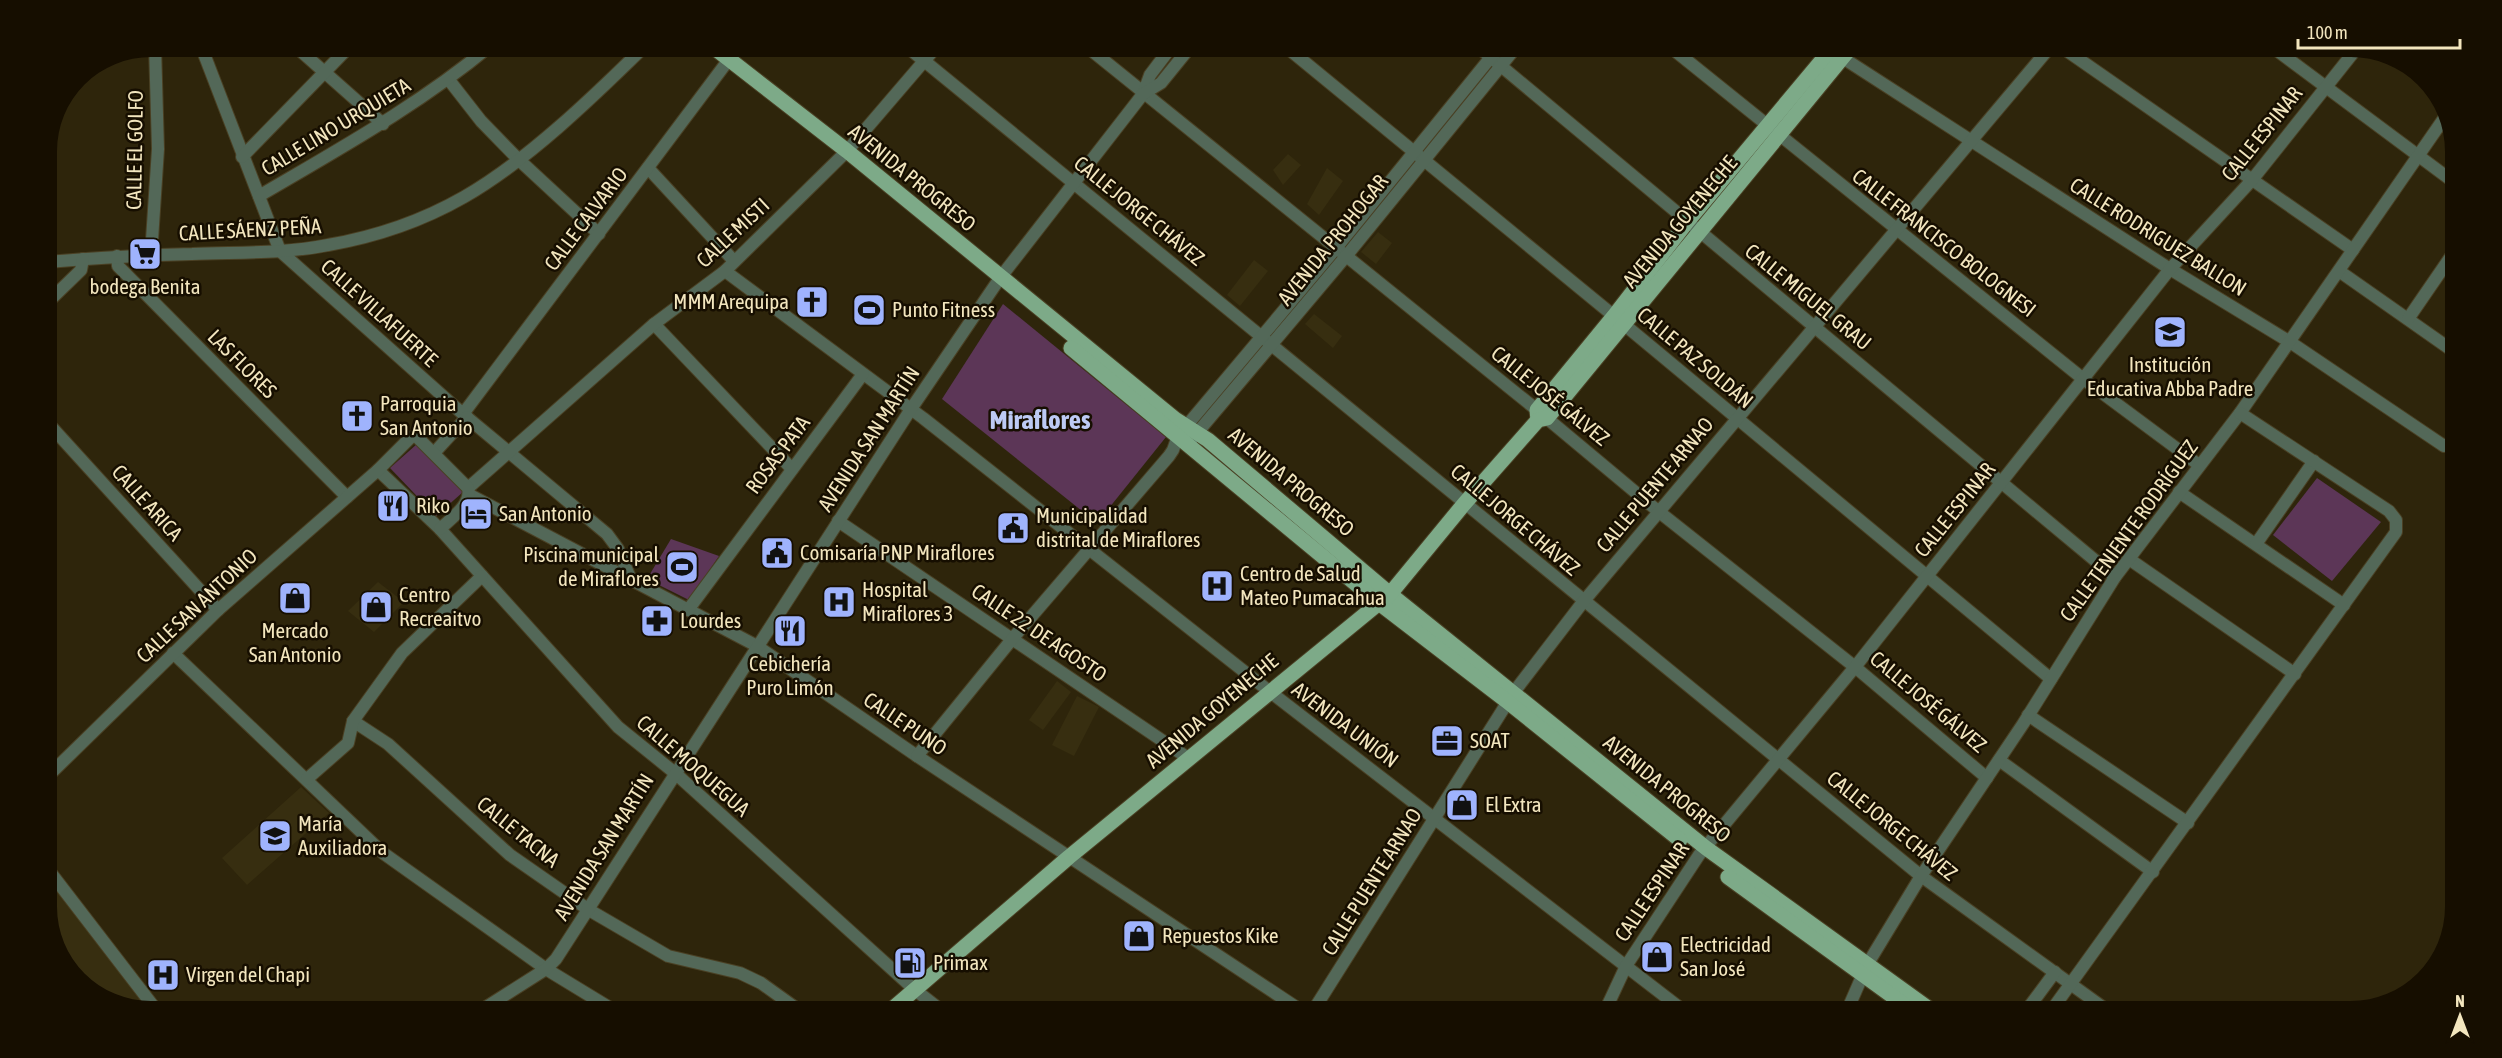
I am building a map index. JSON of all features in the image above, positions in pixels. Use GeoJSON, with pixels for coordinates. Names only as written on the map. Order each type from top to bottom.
{"type":"FeatureCollection","features":[{"type":"Feature","properties":{"kind":"main road","name":"AVENIDA PROGRESO"},"geometry":{"type":"LineString","coordinates":[[718,57],[843,155],[997,282],[1175,419],[1185,438],[1702,851],[1865,970],[1901,1001]]}},
{"type":"Feature","properties":{"kind":"main road","name":"AVENIDA PROGRESO"},"geometry":{"type":"LineString","coordinates":[[721,57],[726,63]]}},
{"type":"Feature","properties":{"kind":"main road","name":"AVENIDA GOYENECHE"},"geometry":{"type":"LineString","coordinates":[[1619,320],[1687,222],[1773,132],[1837,57]]}},
{"type":"Feature","properties":{"kind":"main road","name":"AVENIDA GOYENECHE"},"geometry":{"type":"LineString","coordinates":[[901,1001],[1069,857],[1385,598],[1541,416],[1619,320],[1700,232],[1773,132]]}},
{"type":"Feature","properties":{"kind":"main road","name":"AVENIDA PROGRESO"},"geometry":{"type":"LineString","coordinates":[[1865,970],[1916,1001]]}},
{"type":"Feature","properties":{"kind":"street","name":"CALLE EL GOLFO"},"geometry":{"type":"LineString","coordinates":[[151,255],[158,148],[155,57]]}},
{"type":"Feature","properties":{"kind":"street","name":"CALLE VILLAFUERTE"},"geometry":{"type":"LineString","coordinates":[[205,57],[280,251],[465,416],[607,534],[618,549],[631,580]]}},
{"type":"Feature","properties":{"kind":"street"},"geometry":{"type":"LineString","coordinates":[[308,57],[382,124]]}},
{"type":"Feature","properties":{"kind":"street"},"geometry":{"type":"LineString","coordinates":[[242,157],[340,57]]}},
{"type":"Feature","properties":{"kind":"street","name":"CALLE LINO URQUIETA"},"geometry":{"type":"LineString","coordinates":[[259,196],[382,124],[449,80],[477,57]]}},
{"type":"Feature","properties":{"kind":"street","name":"CALLE SÁENZ PEÑA"},"geometry":{"type":"LineString","coordinates":[[57,261],[117,256],[280,251],[327,246],[377,234],[422,218],[465,197],[518,159],[598,92],[634,57]]}},
{"type":"Feature","properties":{"kind":"street","name":"CALLE CALVARIO"},"geometry":{"type":"LineString","coordinates":[[434,453],[465,416],[731,57]]}},
{"type":"Feature","properties":{"kind":"street","name":"CALLE JORGE CHÁVEZ"},"geometry":{"type":"LineString","coordinates":[[919,57],[1273,345],[1583,602],[1922,876],[2094,1001]]}},
{"type":"Feature","properties":{"kind":"street","name":"CALLE MISTI"},"geometry":{"type":"LineString","coordinates":[[440,529],[466,504],[469,492],[507,452],[654,324],[725,271],[843,155],[929,57]]}},
{"type":"Feature","properties":{"kind":"street","name":"CALLE JOSÉ GÁLVEZ"},"geometry":{"type":"LineString","coordinates":[[1099,57],[1342,251],[1658,511],[1855,667],[1987,778]]}},
{"type":"Feature","properties":{"kind":"street","name":"AVENIDA SAN MARTÍN"},"geometry":{"type":"LineString","coordinates":[[496,1001],[546,969],[556,959],[911,409],[997,282],[1143,94],[1150,75],[1164,57]]}},
{"type":"Feature","properties":{"kind":"street","name":"AVENIDA SAN MARTÍN"},"geometry":{"type":"LineString","coordinates":[[1143,94],[1161,83],[1182,57]]}},
{"type":"Feature","properties":{"kind":"street","name":"CALLE PAZ SOLDÁN"},"geometry":{"type":"LineString","coordinates":[[1298,57],[2051,679]]}},
{"type":"Feature","properties":{"kind":"street","name":"CALLE MIGUEL GRAU"},"geometry":{"type":"LineString","coordinates":[[1490,57],[2115,577]]}},
{"type":"Feature","properties":{"kind":"street","name":"AVENIDA PROHOGAR"},"geometry":{"type":"LineString","coordinates":[[1185,438],[1262,336],[1424,159],[1496,62],[1497,57]]}},
{"type":"Feature","properties":{"kind":"street","name":"AVENIDA PROHOGAR"},"geometry":{"type":"LineString","coordinates":[[917,756],[1013,639],[1185,438],[1273,345],[1413,151],[1503,57]]}},
{"type":"Feature","properties":{"kind":"street","name":"CALLE FRANCISCO BOLOGNESI"},"geometry":{"type":"LineString","coordinates":[[1682,57],[2082,378],[2199,465]]}},
{"type":"Feature","properties":{"kind":"street","name":"CALLE RODRIGUEZ BALLON"},"geometry":{"type":"LineString","coordinates":[[1853,57],[1972,142],[2170,269],[2290,342],[2445,446]]}},
{"type":"Feature","properties":{"kind":"street","name":"CALLE PUENTE ARNAO"},"geometry":{"type":"LineString","coordinates":[[1319,1001],[1511,697],[1583,602],[2042,57]]}},
{"type":"Feature","properties":{"kind":"street"},"geometry":{"type":"LineString","coordinates":[[2076,57],[2353,250]]}},
{"type":"Feature","properties":{"kind":"street"},"geometry":{"type":"LineString","coordinates":[[2286,57],[2445,176]]}},
{"type":"Feature","properties":{"kind":"street","name":"CALLE ESPINAR"},"geometry":{"type":"LineString","coordinates":[[1610,1001],[1626,966],[1702,851],[1855,667],[2170,269],[2252,180],[2350,57]]}},
{"type":"Feature","properties":{"kind":"street"},"geometry":{"type":"LineString","coordinates":[[449,80],[481,121],[518,159],[599,234]]}},
{"type":"Feature","properties":{"kind":"street","name":"CALLE TENIENTE RODRÍGUEZ"},"geometry":{"type":"LineString","coordinates":[[1851,1001],[1865,970],[1922,876],[2115,577],[2240,413],[2441,123]]}},
{"type":"Feature","properties":{"kind":"street"},"geometry":{"type":"LineString","coordinates":[[648,168],[734,261]]}},
{"type":"Feature","properties":{"kind":"street","name":"LAS FLORES"},"geometry":{"type":"LineString","coordinates":[[117,256],[118,266],[347,497]]}},
{"type":"Feature","properties":{"kind":"street"},"geometry":{"type":"LineString","coordinates":[[57,293],[81,270],[83,259]]}},
{"type":"Feature","properties":{"kind":"street","name":"AVENIDA UNIÓN"},"geometry":{"type":"LineString","coordinates":[[725,271],[911,409],[1269,691],[1671,1001]]}},
{"type":"Feature","properties":{"kind":"street"},"geometry":{"type":"LineString","coordinates":[[2339,271],[2445,345]]}},
{"type":"Feature","properties":{"kind":"street"},"geometry":{"type":"LineString","coordinates":[[2408,320],[2445,273]]}},
{"type":"Feature","properties":{"kind":"street"},"geometry":{"type":"LineString","coordinates":[[654,324],[792,469]]}},
{"type":"Feature","properties":{"kind":"street","name":"ROSAS PATA"},"geometry":{"type":"LineString","coordinates":[[688,610],[862,374]]}},
{"type":"Feature","properties":{"kind":"street"},"geometry":{"type":"LineString","coordinates":[[2059,1001],[2396,532],[2396,520],[2389,511],[2240,413]]}},
{"type":"Feature","properties":{"kind":"street","name":"CALLE ARICA"},"geometry":{"type":"LineString","coordinates":[[57,433],[218,610]]}},
{"type":"Feature","properties":{"kind":"street","name":"CALLE SAN ANTONIO"},"geometry":{"type":"LineString","coordinates":[[57,767],[218,610],[378,470],[411,437],[416,436],[434,453]]}},
{"type":"Feature","properties":{"kind":"street","name":"CALLE PUNO"},"geometry":{"type":"LineString","coordinates":[[434,453],[469,492],[757,646],[917,756],[1287,1001]]}},
{"type":"Feature","properties":{"kind":"street"},"geometry":{"type":"LineString","coordinates":[[2256,544],[2314,461]]}},
{"type":"Feature","properties":{"kind":"street","name":"CALLE MOQUEGUA"},"geometry":{"type":"LineString","coordinates":[[378,470],[440,529],[618,727],[675,773],[929,1001]]}},
{"type":"Feature","properties":{"kind":"street"},"geometry":{"type":"LineString","coordinates":[[2179,492],[2344,605]]}},
{"type":"Feature","properties":{"kind":"street","name":"CALLE 22 DE AGOSTO"},"geometry":{"type":"LineString","coordinates":[[838,521],[1188,758]]}},
{"type":"Feature","properties":{"kind":"street"},"geometry":{"type":"LineString","coordinates":[[2129,559],[2295,674]]}},
{"type":"Feature","properties":{"kind":"street"},"geometry":{"type":"LineString","coordinates":[[307,779],[348,743],[353,721],[402,653],[482,576]]}},
{"type":"Feature","properties":{"kind":"street"},"geometry":{"type":"LineString","coordinates":[[173,653],[383,854],[546,969],[599,1001]]}},
{"type":"Feature","properties":{"kind":"street"},"geometry":{"type":"LineString","coordinates":[[2028,715],[2188,823]]}},
{"type":"Feature","properties":{"kind":"street","name":"CALLE TACNA"},"geometry":{"type":"LineString","coordinates":[[353,721],[388,744],[510,855],[589,909],[668,956],[740,973],[761,983],[786,1001]]}},
{"type":"Feature","properties":{"kind":"street"},"geometry":{"type":"LineString","coordinates":[[1999,760],[2153,872]]}},
{"type":"Feature","properties":{"kind":"street"},"geometry":{"type":"LineString","coordinates":[[57,881],[149,1001]]}},
{"type":"Feature","properties":{"kind":"street"},"geometry":{"type":"LineString","coordinates":[[2033,1001],[2055,972]]}},
{"type":"Feature","properties":{"kind":"shaded area"},"geometry":{"type":"Polygon","coordinates":[[[1288,154],[1301,165],[1283,185],[1273,170],[1288,154]]]}},
{"type":"Feature","properties":{"kind":"shaded area"},"geometry":{"type":"Polygon","coordinates":[[[1327,168],[1343,181],[1319,215],[1307,204],[1327,168]]]}},
{"type":"Feature","properties":{"kind":"shaded area"},"geometry":{"type":"Polygon","coordinates":[[[1378,232],[1392,243],[1376,264],[1361,252],[1378,232]]]}},
{"type":"Feature","properties":{"kind":"shaded area"},"geometry":{"type":"Polygon","coordinates":[[[1254,260],[1268,271],[1240,306],[1227,295],[1254,260]]]}},
{"type":"Feature","properties":{"kind":"shaded area"},"geometry":{"type":"Polygon","coordinates":[[[1003,304],[1166,437],[1097,523],[942,399],[1003,304]]]}},
{"type":"Feature","properties":{"kind":"shaded area"},"geometry":{"type":"Polygon","coordinates":[[[1314,314],[1342,336],[1333,348],[1305,324],[1314,314]]]}},
{"type":"Feature","properties":{"kind":"shaded area"},"geometry":{"type":"Polygon","coordinates":[[[417,444],[463,492],[436,516],[390,468],[417,444]]]}},
{"type":"Feature","properties":{"kind":"shaded area"},"geometry":{"type":"Polygon","coordinates":[[[2317,478],[2381,522],[2332,581],[2273,535],[2317,478]]]}},
{"type":"Feature","properties":{"kind":"shaded area","name":"Piscina municipal de Miraflores"},"geometry":{"type":"Polygon","coordinates":[[[671,539],[719,556],[689,600],[647,579],[671,539]]]}},
{"type":"Feature","properties":{"kind":"shaded area","name":"Centro Recreaitvo"},"geometry":{"type":"Polygon","coordinates":[[[378,582],[404,602],[374,632],[348,611],[378,582]]]}},
{"type":"Feature","properties":{"kind":"shaded area"},"geometry":{"type":"Polygon","coordinates":[[[1057,681],[1071,692],[1043,730],[1029,720],[1057,681]]]}},
{"type":"Feature","properties":{"kind":"shaded area"},"geometry":{"type":"Polygon","coordinates":[[[1077,696],[1099,707],[1074,756],[1052,745],[1077,696]]]}},
{"type":"Feature","properties":{"kind":"shaded area","name":"María Auxiliadora"},"geometry":{"type":"Polygon","coordinates":[[[301,787],[329,813],[247,885],[222,858],[301,787]]]}},
{"type":"Feature","properties":{"kind":"shaded area"},"geometry":{"type":"Polygon","coordinates":[[[57,888],[142,1000],[115,994],[104,988],[85,973],[73,959],[59,925],[57,888]]]}},
{"type":"Feature","properties":{"kind":"place","name":"bodega Benita"},"geometry":{"type":"Point","coordinates":[145,254]}},
{"type":"Feature","properties":{"kind":"place","name":"MMM Arequipa"},"geometry":{"type":"Point","coordinates":[812,302]}},
{"type":"Feature","properties":{"kind":"place","name":"Punto Fitness"},"geometry":{"type":"Point","coordinates":[869,310]}},
{"type":"Feature","properties":{"kind":"place","name":"Institución Educativa Abba Padre"},"geometry":{"type":"Point","coordinates":[2170,332]}},
{"type":"Feature","properties":{"kind":"place","name":"Parroquia San Antonio"},"geometry":{"type":"Point","coordinates":[357,416]}},
{"type":"Feature","properties":{"kind":"place","name":"Riko"},"geometry":{"type":"Point","coordinates":[393,506]}},
{"type":"Feature","properties":{"kind":"place","name":"San Antonio"},"geometry":{"type":"Point","coordinates":[476,514]}},
{"type":"Feature","properties":{"kind":"place","name":"Municipalidad distrital de Miraflores"},"geometry":{"type":"Point","coordinates":[1013,528]}},
{"type":"Feature","properties":{"kind":"place","name":"Comisaría PNP Miraflores"},"geometry":{"type":"Point","coordinates":[777,553]}},
{"type":"Feature","properties":{"kind":"place","name":"Piscina municipal de Miraflores"},"geometry":{"type":"Point","coordinates":[682,567]}},
{"type":"Feature","properties":{"kind":"place","name":"Centro de Salud Mateo Pumacahua"},"geometry":{"type":"Point","coordinates":[1217,586]}},
{"type":"Feature","properties":{"kind":"place","name":"Mercado San Antonio"},"geometry":{"type":"Point","coordinates":[295,598]}},
{"type":"Feature","properties":{"kind":"place","name":"Hospital Miraflores 3"},"geometry":{"type":"Point","coordinates":[839,602]}},
{"type":"Feature","properties":{"kind":"place","name":"Centro Recreaitvo"},"geometry":{"type":"Point","coordinates":[376,607]}},
{"type":"Feature","properties":{"kind":"place","name":"Lourdes"},"geometry":{"type":"Point","coordinates":[657,621]}},
{"type":"Feature","properties":{"kind":"place","name":"Cebichería Puro Limón"},"geometry":{"type":"Point","coordinates":[790,631]}},
{"type":"Feature","properties":{"kind":"place","name":"SOAT"},"geometry":{"type":"Point","coordinates":[1447,741]}},
{"type":"Feature","properties":{"kind":"place","name":"El Extra"},"geometry":{"type":"Point","coordinates":[1462,805]}},
{"type":"Feature","properties":{"kind":"place","name":"María Auxiliadora"},"geometry":{"type":"Point","coordinates":[275,836]}},
{"type":"Feature","properties":{"kind":"place","name":"Repuestos Kike"},"geometry":{"type":"Point","coordinates":[1139,936]}},
{"type":"Feature","properties":{"kind":"place","name":"Electricidad San José"},"geometry":{"type":"Point","coordinates":[1657,957]}},
{"type":"Feature","properties":{"kind":"place","name":"Primax"},"geometry":{"type":"Point","coordinates":[910,963]}},
{"type":"Feature","properties":{"kind":"place","name":"Virgen del Chapi"},"geometry":{"type":"Point","coordinates":[163,975]}},
{"type":"Feature","properties":{"kind":"district","name":"Miraflores"},"geometry":{"type":"Point","coordinates":[1040,420]}}]}
